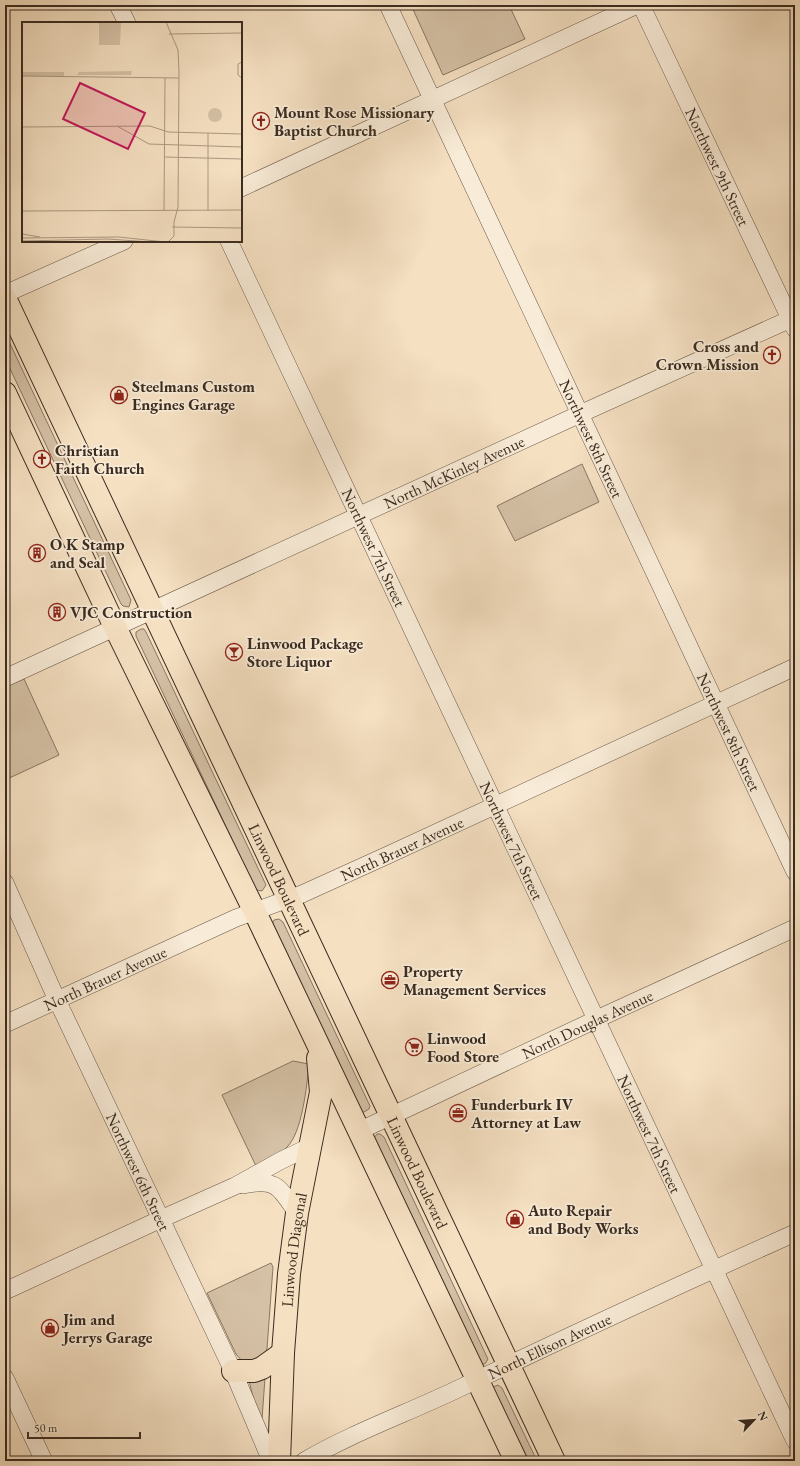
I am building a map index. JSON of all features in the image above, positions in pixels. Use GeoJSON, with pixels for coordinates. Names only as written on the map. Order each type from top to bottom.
{"type":"FeatureCollection","features":[{"type":"Feature","properties":{"kind":"main road","name":"Linwood Boulevard"},"geometry":{"type":"LineString","coordinates":[[5,298],[554,1461]]}},
{"type":"Feature","properties":{"kind":"main road"},"geometry":{"type":"LineString","coordinates":[[5,393],[115,626],[254,910],[516,1461]]}},
{"type":"Feature","properties":{"kind":"main road","name":"Linwood Diagonal"},"geometry":{"type":"LineString","coordinates":[[279,1461],[283,1353],[289,1274],[297,1213],[321,1092],[316,1041]]}},
{"type":"Feature","properties":{"kind":"main road"},"geometry":{"type":"LineString","coordinates":[[233,1371],[254,1371],[262,1368],[283,1353]]}},
{"type":"Feature","properties":{"kind":"street"},"geometry":{"type":"LineString","coordinates":[[118,5],[126,22]]}},
{"type":"Feature","properties":{"kind":"street","name":"Northwest 8th Street"},"geometry":{"type":"LineString","coordinates":[[388,5],[795,872]]}},
{"type":"Feature","properties":{"kind":"street"},"geometry":{"type":"LineString","coordinates":[[242,188],[638,5]]}},
{"type":"Feature","properties":{"kind":"street","name":"Northwest 9th Street"},"geometry":{"type":"LineString","coordinates":[[641,5],[793,321]]}},
{"type":"Feature","properties":{"kind":"street"},"geometry":{"type":"LineString","coordinates":[[5,294],[122,242]]}},
{"type":"Feature","properties":{"kind":"street","name":"Northwest 7th Street"},"geometry":{"type":"LineString","coordinates":[[229,242],[497,806],[595,1020],[795,1441]]}},
{"type":"Feature","properties":{"kind":"street","name":"North McKinley Avenue"},"geometry":{"type":"LineString","coordinates":[[5,678],[115,626],[580,414],[793,321]]}},
{"type":"Feature","properties":{"kind":"street","name":"North Brauer Avenue"},"geometry":{"type":"LineString","coordinates":[[5,1024],[254,910],[289,899],[497,806],[795,667]]}},
{"type":"Feature","properties":{"kind":"street","name":"Northwest 6th Street"},"geometry":{"type":"LineString","coordinates":[[5,883],[57,1000],[233,1371],[271,1461]]}},
{"type":"Feature","properties":{"kind":"street","name":"North Douglas Avenue"},"geometry":{"type":"LineString","coordinates":[[359,1131],[390,1115],[795,928]]}},
{"type":"Feature","properties":{"kind":"street"},"geometry":{"type":"LineString","coordinates":[[5,1292],[160,1218],[235,1186],[311,1146]]}},
{"type":"Feature","properties":{"kind":"street"},"geometry":{"type":"LineString","coordinates":[[235,1186],[252,1183],[271,1183],[278,1187],[297,1213]]}},
{"type":"Feature","properties":{"kind":"street","name":"North Ellison Avenue"},"geometry":{"type":"LineString","coordinates":[[304,1461],[329,1447],[478,1380],[713,1269],[795,1233]]}},
{"type":"Feature","properties":{"kind":"street"},"geometry":{"type":"LineString","coordinates":[[5,1378],[44,1461]]}},
{"type":"Feature","properties":{"kind":"shaded area"},"geometry":{"type":"Polygon","coordinates":[[[411,5],[509,5],[525,39],[443,75],[411,5]]]}},
{"type":"Feature","properties":{"kind":"shaded area"},"geometry":{"type":"Polygon","coordinates":[[[5,333],[131,600],[129,607],[121,604],[5,358],[5,333]]]}},
{"type":"Feature","properties":{"kind":"shaded area"},"geometry":{"type":"Polygon","coordinates":[[[582,464],[599,502],[515,541],[497,506],[582,464]]]}},
{"type":"Feature","properties":{"kind":"shaded area"},"geometry":{"type":"Polygon","coordinates":[[[144,629],[146,632],[266,885],[262,891],[255,888],[136,636],[136,632],[144,629]]]}},
{"type":"Feature","properties":{"kind":"shaded area"},"geometry":{"type":"Polygon","coordinates":[[[24,679],[59,755],[5,780],[5,687],[24,679]]]}},
{"type":"Feature","properties":{"kind":"shaded area"},"geometry":{"type":"Polygon","coordinates":[[[279,919],[283,922],[370,1106],[369,1109],[364,1112],[362,1112],[272,924],[274,920],[279,919]]]}},
{"type":"Feature","properties":{"kind":"shaded area"},"geometry":{"type":"Polygon","coordinates":[[[293,1061],[309,1064],[300,1120],[292,1140],[287,1147],[272,1158],[256,1166],[222,1095],[293,1061]]]}},
{"type":"Feature","properties":{"kind":"shaded area"},"geometry":{"type":"Polygon","coordinates":[[[377,1134],[384,1137],[488,1359],[485,1364],[480,1364],[374,1138],[377,1134]]]}},
{"type":"Feature","properties":{"kind":"shaded area"},"geometry":{"type":"Polygon","coordinates":[[[271,1263],[273,1267],[267,1349],[262,1359],[242,1361],[236,1354],[207,1293],[271,1263]]]}},
{"type":"Feature","properties":{"kind":"shaded area"},"geometry":{"type":"Polygon","coordinates":[[[265,1378],[262,1419],[259,1420],[249,1381],[265,1378]]]}},
{"type":"Feature","properties":{"kind":"shaded area"},"geometry":{"type":"Polygon","coordinates":[[[498,1385],[502,1388],[537,1461],[525,1461],[493,1387],[498,1385]]]}},
{"type":"Feature","properties":{"kind":"place","name":"Mount Rose Missionary Baptist Church"},"geometry":{"type":"Point","coordinates":[261,121]}},
{"type":"Feature","properties":{"kind":"place","name":"Cross and Crown Mission"},"geometry":{"type":"Point","coordinates":[772,355]}},
{"type":"Feature","properties":{"kind":"place","name":"Steelmans Custom Engines Garage"},"geometry":{"type":"Point","coordinates":[119,395]}},
{"type":"Feature","properties":{"kind":"place","name":"Christian Faith Church"},"geometry":{"type":"Point","coordinates":[42,459]}},
{"type":"Feature","properties":{"kind":"place","name":"O K Stamp and Seal"},"geometry":{"type":"Point","coordinates":[37,553]}},
{"type":"Feature","properties":{"kind":"place","name":"VJC Construction"},"geometry":{"type":"Point","coordinates":[57,612]}},
{"type":"Feature","properties":{"kind":"place","name":"Linwood Package Store Liquor"},"geometry":{"type":"Point","coordinates":[234,652]}},
{"type":"Feature","properties":{"kind":"place","name":"Property Management Services"},"geometry":{"type":"Point","coordinates":[390,980]}},
{"type":"Feature","properties":{"kind":"place","name":"Linwood Food Store"},"geometry":{"type":"Point","coordinates":[414,1047]}},
{"type":"Feature","properties":{"kind":"place","name":"Funderburk IV Attorney at Law"},"geometry":{"type":"Point","coordinates":[458,1113]}},
{"type":"Feature","properties":{"kind":"place","name":"Auto Repair and Body Works"},"geometry":{"type":"Point","coordinates":[515,1219]}},
{"type":"Feature","properties":{"kind":"place","name":"Jim and Jerrys Garage"},"geometry":{"type":"Point","coordinates":[50,1328]}}]}
